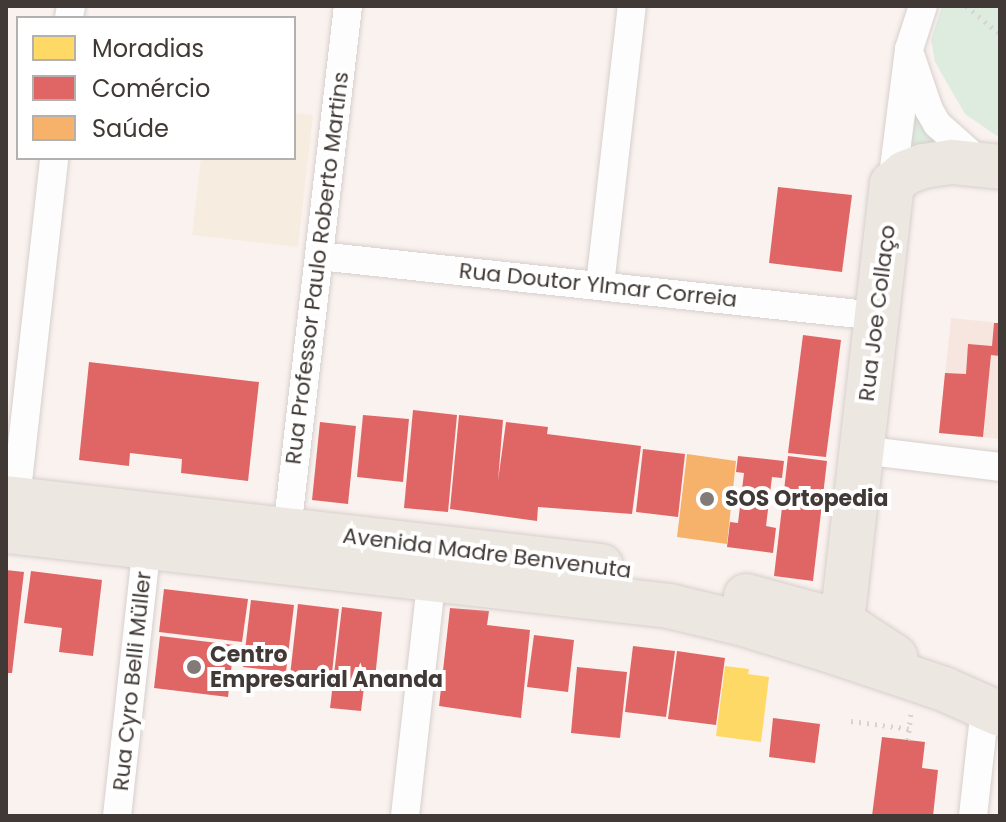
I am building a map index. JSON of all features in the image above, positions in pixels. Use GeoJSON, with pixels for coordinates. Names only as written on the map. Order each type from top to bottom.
{"type":"FeatureCollection","features":[{"type":"Feature","properties":{"kind":"main road"},"geometry":{"type":"LineString","coordinates":[[892,184],[905,173],[923,166],[952,162],[991,165]]}},
{"type":"Feature","properties":{"kind":"main road","name":"Rua Joe Collaço"},"geometry":{"type":"LineString","coordinates":[[842,622],[892,184]]}},
{"type":"Feature","properties":{"kind":"main road","name":"Avenida Madre Benvenuta"},"geometry":{"type":"LineString","coordinates":[[9,510],[287,530],[631,569],[842,622],[928,695]]}},
{"type":"Feature","properties":{"kind":"main road","name":"Avenida Madre Benvenuta"},"geometry":{"type":"LineString","coordinates":[[9,510],[147,546],[669,606],[740,623],[928,695],[993,711]]}},
{"type":"Feature","properties":{"kind":"street","name":"Rua Professor Paulo Roberto Martins"},"geometry":{"type":"LineString","coordinates":[[287,530],[348,6]]}},
{"type":"Feature","properties":{"kind":"street"},"geometry":{"type":"LineString","coordinates":[[600,285],[632,6]]}},
{"type":"Feature","properties":{"kind":"street","name":"Rua Joe Collaço"},"geometry":{"type":"LineString","coordinates":[[892,184],[909,49],[923,6]]}},
{"type":"Feature","properties":{"kind":"street"},"geometry":{"type":"LineString","coordinates":[[909,49],[929,110],[954,142],[991,165]]}},
{"type":"Feature","properties":{"kind":"street"},"geometry":{"type":"LineString","coordinates":[[9,510],[54,160]]}},
{"type":"Feature","properties":{"kind":"street","name":"Rua Doutor Ylmar Correia"},"geometry":{"type":"LineString","coordinates":[[319,256],[877,316]]}},
{"type":"Feature","properties":{"kind":"street"},"geometry":{"type":"LineString","coordinates":[[862,450],[1000,467]]}},
{"type":"Feature","properties":{"kind":"street","name":"Rua Cyro Belli Müller"},"geometry":{"type":"LineString","coordinates":[[117,816],[147,546]]}},
{"type":"Feature","properties":{"kind":"street"},"geometry":{"type":"LineString","coordinates":[[405,816],[432,577]]}},
{"type":"Feature","properties":{"kind":"street"},"geometry":{"type":"LineString","coordinates":[[973,816],[993,711]]}},
{"type":"Feature","properties":{"kind":"path"},"geometry":{"type":"LineString","coordinates":[[966,6],[1000,34]]}},
{"type":"Feature","properties":{"kind":"path"},"geometry":{"type":"LineString","coordinates":[[908,740],[910,729],[928,695]]}},
{"type":"Feature","properties":{"kind":"path"},"geometry":{"type":"LineString","coordinates":[[851,721],[910,729]]}},
{"type":"Feature","properties":{"kind":"shaded area"},"geometry":{"type":"Polygon","coordinates":[[[296,113],[313,115],[298,247],[192,235],[201,160],[296,160],[296,113]]]}},
{"type":"Feature","properties":{"kind":"shaded area"},"geometry":{"type":"Polygon","coordinates":[[[951,318],[1000,323],[1000,439],[939,433],[951,318]]]}},
{"type":"Feature","properties":{"kind":"green space"},"geometry":{"type":"Polygon","coordinates":[[[942,6],[1000,6],[1000,138],[965,114],[935,62],[931,40],[942,6]]]}},
{"type":"Feature","properties":{"kind":"green space"},"geometry":{"type":"Polygon","coordinates":[[[912,94],[957,153],[904,162],[912,94]]]}},
{"type":"Feature","properties":{"kind":"building: Moradias"},"geometry":{"type":"Polygon","coordinates":[[[725,666],[749,669],[748,674],[769,677],[761,742],[716,736],[725,666]]]}},
{"type":"Feature","properties":{"kind":"building: Comércio"},"geometry":{"type":"Polygon","coordinates":[[[778,187],[852,195],[842,272],[769,263],[778,187]]]}},
{"type":"Feature","properties":{"kind":"building: Comércio"},"geometry":{"type":"Polygon","coordinates":[[[994,323],[1000,323],[1000,356],[991,355],[983,437],[939,433],[945,373],[966,374],[968,344],[992,346],[994,323]]]}},
{"type":"Feature","properties":{"kind":"building: Comércio"},"geometry":{"type":"Polygon","coordinates":[[[803,335],[841,340],[826,457],[788,453],[803,335]]]}},
{"type":"Feature","properties":{"kind":"building: Comércio"},"geometry":{"type":"Polygon","coordinates":[[[89,362],[259,382],[248,481],[181,473],[182,459],[130,453],[129,466],[79,460],[89,362]]]}},
{"type":"Feature","properties":{"kind":"building: Comércio"},"geometry":{"type":"Polygon","coordinates":[[[413,410],[457,415],[448,512],[404,508],[413,410]]]}},
{"type":"Feature","properties":{"kind":"building: Comércio"},"geometry":{"type":"Polygon","coordinates":[[[363,415],[409,419],[403,482],[357,477],[363,415]]]}},
{"type":"Feature","properties":{"kind":"building: Comércio"},"geometry":{"type":"Polygon","coordinates":[[[459,415],[503,420],[498,481],[506,422],[548,427],[547,434],[641,446],[632,514],[538,507],[537,521],[450,509],[459,415]]]}},
{"type":"Feature","properties":{"kind":"building: Comércio"},"geometry":{"type":"Polygon","coordinates":[[[320,422],[356,426],[348,504],[312,500],[320,422]]]}},
{"type":"Feature","properties":{"kind":"building: Comércio"},"geometry":{"type":"Polygon","coordinates":[[[643,449],[685,454],[678,517],[636,512],[643,449]]]}},
{"type":"Feature","properties":{"kind":"building: Comércio"},"geometry":{"type":"Polygon","coordinates":[[[738,456],[784,461],[782,478],[772,477],[766,526],[776,528],[773,553],[727,547],[730,522],[738,523],[744,473],[736,472],[738,456]]]}},
{"type":"Feature","properties":{"kind":"building: Comércio"},"geometry":{"type":"Polygon","coordinates":[[[788,456],[827,461],[813,581],[774,576],[788,456]]]}},
{"type":"Feature","properties":{"kind":"building: Comércio"},"geometry":{"type":"Polygon","coordinates":[[[6,570],[24,572],[12,673],[6,673],[6,570]]]}},
{"type":"Feature","properties":{"kind":"building: Comércio"},"geometry":{"type":"Polygon","coordinates":[[[31,571],[102,580],[93,656],[59,652],[62,628],[24,623],[31,571]]]}},
{"type":"Feature","properties":{"kind":"building: Comércio"},"geometry":{"type":"Polygon","coordinates":[[[164,589],[248,599],[242,642],[159,632],[164,589]]]}},
{"type":"Feature","properties":{"kind":"building: Comércio"},"geometry":{"type":"Polygon","coordinates":[[[251,600],[294,605],[286,672],[243,667],[251,600]]]}},
{"type":"Feature","properties":{"kind":"building: Comércio"},"geometry":{"type":"Polygon","coordinates":[[[298,604],[339,609],[331,682],[290,676],[298,604]]]}},
{"type":"Feature","properties":{"kind":"building: Comércio"},"geometry":{"type":"Polygon","coordinates":[[[342,607],[382,612],[374,688],[364,687],[361,711],[330,708],[342,607]]]}},
{"type":"Feature","properties":{"kind":"building: Comércio"},"geometry":{"type":"Polygon","coordinates":[[[450,608],[489,611],[487,625],[530,630],[521,718],[439,706],[450,608]]]}},
{"type":"Feature","properties":{"kind":"building: Comércio"},"geometry":{"type":"Polygon","coordinates":[[[534,635],[574,640],[568,692],[527,687],[534,635]]]}},
{"type":"Feature","properties":{"kind":"building: Comércio","name":"Centro Empresarial Ananda"},"geometry":{"type":"Polygon","coordinates":[[[160,636],[234,645],[228,697],[154,688],[160,636]]]}},
{"type":"Feature","properties":{"kind":"building: Comércio"},"geometry":{"type":"Polygon","coordinates":[[[633,646],[675,651],[666,717],[625,712],[633,646]]]}},
{"type":"Feature","properties":{"kind":"building: Comércio"},"geometry":{"type":"Polygon","coordinates":[[[677,651],[725,658],[716,725],[668,719],[677,651]]]}},
{"type":"Feature","properties":{"kind":"building: Comércio"},"geometry":{"type":"Polygon","coordinates":[[[577,667],[627,672],[620,738],[571,733],[577,667]]]}},
{"type":"Feature","properties":{"kind":"building: Comércio"},"geometry":{"type":"Polygon","coordinates":[[[773,718],[820,724],[815,763],[769,757],[773,718]]]}},
{"type":"Feature","properties":{"kind":"building: Comércio"},"geometry":{"type":"Polygon","coordinates":[[[882,737],[925,742],[922,768],[938,770],[933,816],[872,816],[882,737]]]}},
{"type":"Feature","properties":{"kind":"building: Saúde","name":"SOS Ortopedia"},"geometry":{"type":"Polygon","coordinates":[[[687,454],[736,461],[727,544],[677,537],[687,454]]]}},
{"type":"Feature","properties":{"kind":"place","name":"SOS Ortopedia"},"geometry":{"type":"Point","coordinates":[707,499]}},
{"type":"Feature","properties":{"kind":"place","name":"Centro Empresarial Ananda"},"geometry":{"type":"Point","coordinates":[194,667]}}]}
